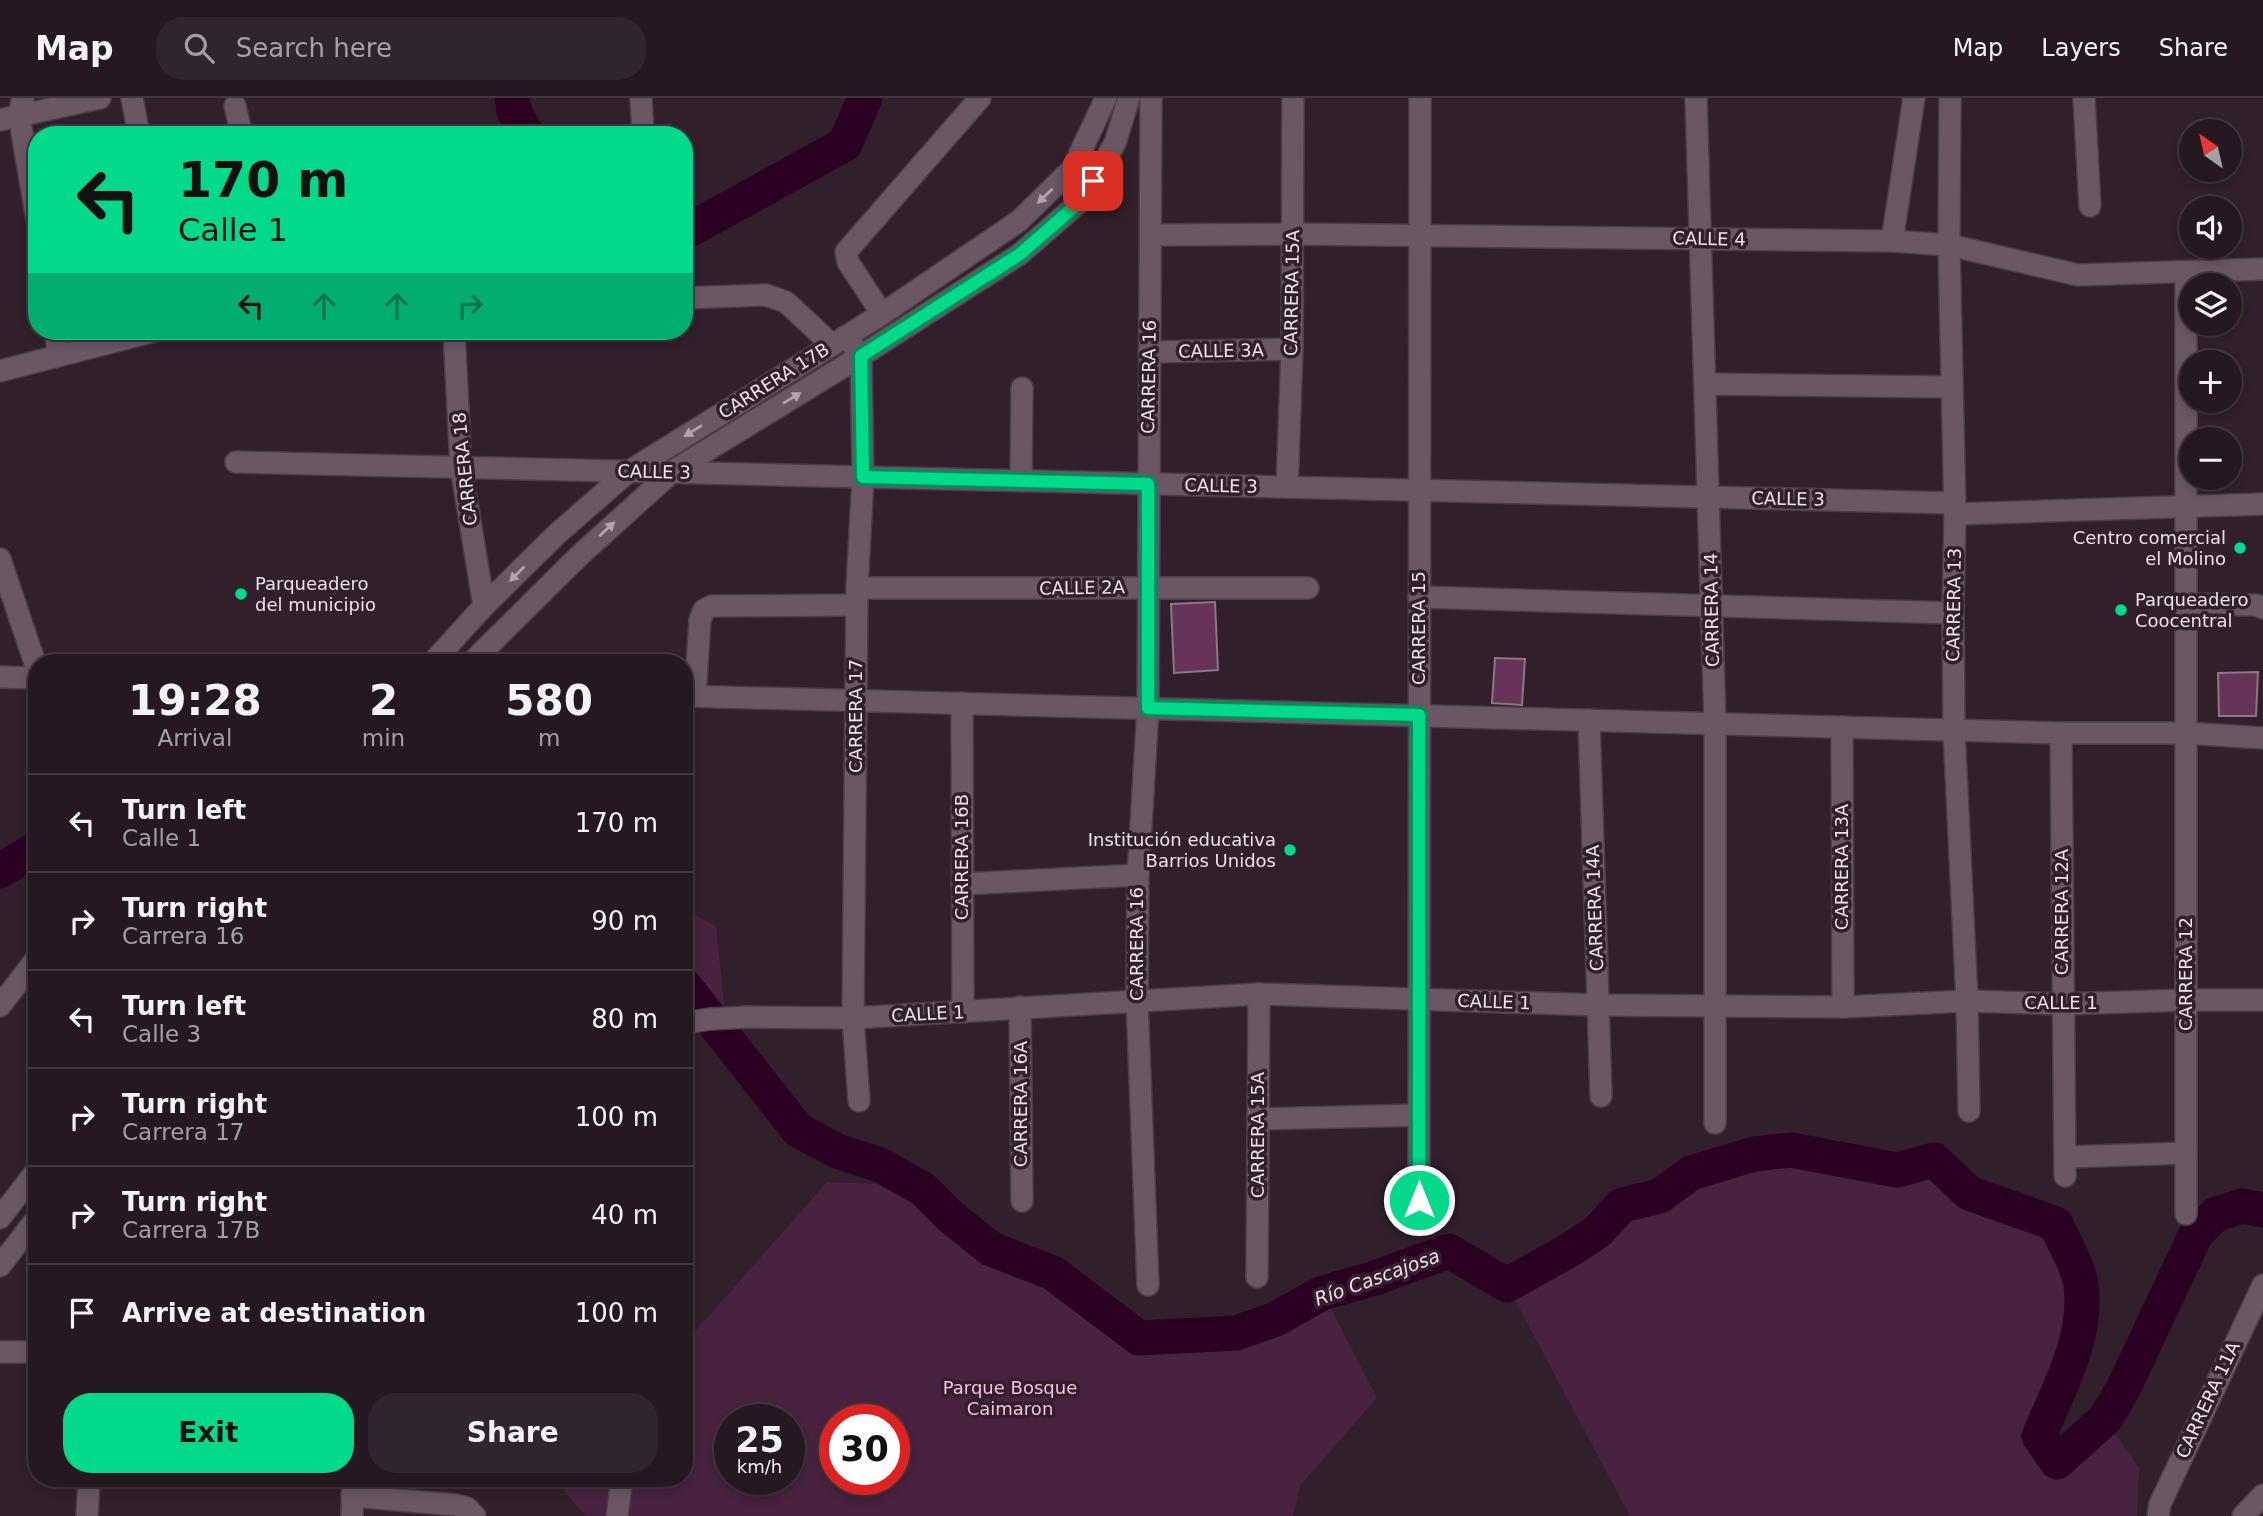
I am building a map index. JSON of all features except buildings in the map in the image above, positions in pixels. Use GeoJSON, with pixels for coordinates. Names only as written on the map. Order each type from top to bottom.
{"type":"FeatureCollection","features":[{"type":"Feature","properties":{"kind":"street"},"geometry":{"type":"LineString","coordinates":[[28,177],[14,111],[100,98]]}},
{"type":"Feature","properties":{"kind":"street"},"geometry":{"type":"LineString","coordinates":[[132,98],[137,126]]}},
{"type":"Feature","properties":{"kind":"street"},"geometry":{"type":"LineString","coordinates":[[641,98],[643,126]]}},
{"type":"Feature","properties":{"kind":"street"},"geometry":{"type":"LineString","coordinates":[[882,314],[848,262],[846,252],[980,98]]}},
{"type":"Feature","properties":{"kind":"street","name":"CARRERA 17B"},"geometry":{"type":"LineString","coordinates":[[440,654],[484,606],[558,533],[628,471],[882,314],[1019,221],[1073,168],[1106,98]]}},
{"type":"Feature","properties":{"kind":"street","name":"CARRERA 17B"},"geometry":{"type":"LineString","coordinates":[[480,654],[580,555],[673,471],[861,356],[1020,254],[1082,200],[1115,144],[1129,98]]}},
{"type":"Feature","properties":{"kind":"street","name":"CARRERA 16"},"geometry":{"type":"LineString","coordinates":[[1148,1286],[1137,1000],[1138,875],[1148,708],[1150,98]]}},
{"type":"Feature","properties":{"kind":"street","name":"CARRERA 15A"},"geometry":{"type":"LineString","coordinates":[[1287,487],[1292,349],[1293,98]]}},
{"type":"Feature","properties":{"kind":"street","name":"CARRERA 15"},"geometry":{"type":"LineString","coordinates":[[1419,1200],[1420,98]]}},
{"type":"Feature","properties":{"kind":"street","name":"CARRERA 14"},"geometry":{"type":"LineString","coordinates":[[1696,98],[1715,723],[1715,1123]]}},
{"type":"Feature","properties":{"kind":"street"},"geometry":{"type":"LineString","coordinates":[[1892,241],[1914,98]]}},
{"type":"Feature","properties":{"kind":"street","name":"CARRERA 13"},"geometry":{"type":"LineString","coordinates":[[1950,98],[1949,245],[1955,508],[1952,612],[1954,730],[1967,1001],[1969,1111]]}},
{"type":"Feature","properties":{"kind":"street"},"geometry":{"type":"LineString","coordinates":[[2084,98],[2090,206]]}},
{"type":"Feature","properties":{"kind":"street"},"geometry":{"type":"LineString","coordinates":[[235,106],[240,126]]}},
{"type":"Feature","properties":{"kind":"street","name":"CALLE 4"},"geometry":{"type":"LineString","coordinates":[[1151,235],[1293,234],[1892,241],[1949,245],[2078,275],[2263,269]]}},
{"type":"Feature","properties":{"kind":"street","name":"CARRERA 12"},"geometry":{"type":"LineString","coordinates":[[2186,272],[2186,1214]]}},
{"type":"Feature","properties":{"kind":"street"},"geometry":{"type":"LineString","coordinates":[[693,298],[754,295],[776,298],[786,302],[861,356]]}},
{"type":"Feature","properties":{"kind":"street"},"geometry":{"type":"LineString","coordinates":[[56,340],[59,355]]}},
{"type":"Feature","properties":{"kind":"street"},"geometry":{"type":"LineString","coordinates":[[0,371],[119,340]]}},
{"type":"Feature","properties":{"kind":"street","name":"CARRERA 18"},"geometry":{"type":"LineString","coordinates":[[454,340],[461,467],[484,606]]}},
{"type":"Feature","properties":{"kind":"street","name":"CALLE 3A"},"geometry":{"type":"LineString","coordinates":[[1149,352],[1292,349]]}},
{"type":"Feature","properties":{"kind":"street","name":"CARRERA 17"},"geometry":{"type":"LineString","coordinates":[[859,1101],[853,1018],[857,597],[863,477],[861,356]]}},
{"type":"Feature","properties":{"kind":"street"},"geometry":{"type":"LineString","coordinates":[[1706,384],[1952,387]]}},
{"type":"Feature","properties":{"kind":"street"},"geometry":{"type":"LineString","coordinates":[[1021,481],[1022,388]]}},
{"type":"Feature","properties":{"kind":"street","name":"CALLE 3"},"geometry":{"type":"LineString","coordinates":[[236,462],[1710,497],[1955,508],[2263,504]]}},
{"type":"Feature","properties":{"kind":"street"},"geometry":{"type":"LineString","coordinates":[[0,559],[32,654]]}},
{"type":"Feature","properties":{"kind":"street","name":"CALLE 2A"},"geometry":{"type":"LineString","coordinates":[[693,673],[700,620],[704,610],[712,606],[1000,590],[1308,588]]}},
{"type":"Feature","properties":{"kind":"street"},"geometry":{"type":"LineString","coordinates":[[1419,597],[1952,612]]}},
{"type":"Feature","properties":{"kind":"street"},"geometry":{"type":"LineString","coordinates":[[2186,604],[2263,608]]}},
{"type":"Feature","properties":{"kind":"street"},"geometry":{"type":"LineString","coordinates":[[0,677],[28,678]]}},
{"type":"Feature","properties":{"kind":"street"},"geometry":{"type":"LineString","coordinates":[[693,696],[2061,733],[2186,733],[2263,738]]}},
{"type":"Feature","properties":{"kind":"street","name":"CARRERA 16B"},"geometry":{"type":"LineString","coordinates":[[962,703],[962,1012]]}},
{"type":"Feature","properties":{"kind":"street","name":"CARRERA 14A"},"geometry":{"type":"LineString","coordinates":[[1589,720],[1601,1096]]}},
{"type":"Feature","properties":{"kind":"street","name":"CARRERA 13A"},"geometry":{"type":"LineString","coordinates":[[1842,727],[1843,1007]]}},
{"type":"Feature","properties":{"kind":"street","name":"CARRERA 12A"},"geometry":{"type":"LineString","coordinates":[[2061,733],[2065,1167],[2186,1153]]}},
{"type":"Feature","properties":{"kind":"street"},"geometry":{"type":"LineString","coordinates":[[962,884],[1138,875]]}},
{"type":"Feature","properties":{"kind":"street"},"geometry":{"type":"LineString","coordinates":[[0,1006],[28,970]]}},
{"type":"Feature","properties":{"kind":"street","name":"CARRERA 15A"},"geometry":{"type":"LineString","coordinates":[[1257,1277],[1259,994]]}},
{"type":"Feature","properties":{"kind":"street","name":"CALLE 1"},"geometry":{"type":"LineString","coordinates":[[693,1022],[748,1017],[853,1018],[1259,994],[1598,1005],[1843,1007],[1967,1001],[2063,1004],[2263,1000]]}},
{"type":"Feature","properties":{"kind":"street","name":"CARRERA 16A"},"geometry":{"type":"LineString","coordinates":[[1020,1007],[1022,1201]]}},
{"type":"Feature","properties":{"kind":"street"},"geometry":{"type":"LineString","coordinates":[[1258,1119],[1419,1115]]}},
{"type":"Feature","properties":{"kind":"street"},"geometry":{"type":"LineString","coordinates":[[0,1218],[28,1182]]}},
{"type":"Feature","properties":{"kind":"street"},"geometry":{"type":"LineString","coordinates":[[0,1266],[28,1230]]}},
{"type":"Feature","properties":{"kind":"street","name":"CARRERA 11A"},"geometry":{"type":"LineString","coordinates":[[2158,1516],[2160,1504],[2190,1438],[2263,1285]]}},
{"type":"Feature","properties":{"kind":"street"},"geometry":{"type":"LineString","coordinates":[[0,1353],[28,1352]]}},
{"type":"Feature","properties":{"kind":"street"},"geometry":{"type":"LineString","coordinates":[[87,1516],[89,1487]]}},
{"type":"Feature","properties":{"kind":"street"},"geometry":{"type":"LineString","coordinates":[[617,1516],[621,1487]]}},
{"type":"Feature","properties":{"kind":"street"},"geometry":{"type":"LineString","coordinates":[[2243,1516],[2263,1495]]}},
{"type":"Feature","properties":{"kind":"street"},"geometry":{"type":"LineString","coordinates":[[352,1497],[456,1505],[467,1508],[475,1516]]}},
{"type":"Feature","properties":{"kind":"green space"},"geometry":{"type":"Polygon","coordinates":[[[693,914],[716,926],[724,1004],[693,1005],[693,914]]]}},
{"type":"Feature","properties":{"kind":"green space"},"geometry":{"type":"Polygon","coordinates":[[[1791,1150],[1897,1170],[1934,1160],[1969,1193],[2056,1224],[2077,1270],[2082,1305],[2070,1363],[2039,1436],[2057,1462],[2105,1419],[2139,1468],[2137,1516],[1630,1516],[1507,1285],[1597,1232],[1622,1205],[1660,1196],[1691,1173],[1754,1154],[1791,1150]]]}},
{"type":"Feature","properties":{"kind":"green space","name":"Parque Bosque Caimaron"},"geometry":{"type":"Polygon","coordinates":[[[827,1182],[913,1185],[977,1261],[1043,1275],[1139,1348],[1173,1340],[1237,1341],[1324,1295],[1377,1398],[1300,1486],[1293,1516],[589,1516],[580,1510],[561,1487],[693,1487],[693,1334],[827,1182]]]}},
{"type":"Feature","properties":{"kind":"waterway"},"geometry":{"type":"LineString","coordinates":[[512,98],[514,111],[522,126]]}},
{"type":"Feature","properties":{"kind":"waterway"},"geometry":{"type":"LineString","coordinates":[[693,228],[845,144],[865,98]]}},
{"type":"Feature","properties":{"kind":"waterway","name":"Río Cascajosa"},"geometry":{"type":"LineString","coordinates":[[0,871],[28,854]]}},
{"type":"Feature","properties":{"kind":"waterway","name":"Río Cascajosa"},"geometry":{"type":"LineString","coordinates":[[693,996],[798,1130],[837,1151],[880,1165],[923,1189],[951,1217],[991,1249],[1053,1273],[1139,1338],[1236,1333],[1276,1319],[1322,1293],[1372,1279],[1449,1251],[1507,1285],[1597,1232],[1622,1205],[1660,1196],[1691,1173],[1754,1154],[1791,1150],[1897,1170],[1934,1160],[1969,1193],[2056,1224],[2074,1262],[2081,1285],[2080,1324],[2070,1362],[2039,1436],[2057,1462],[2105,1419],[2124,1387],[2196,1234],[2216,1214],[2242,1206],[2263,1210]]}},
{"type":"Feature","properties":{"kind":"place","name":"Centro comercial el Molino"},"geometry":{"type":"Point","coordinates":[2240,548]}},
{"type":"Feature","properties":{"kind":"place","name":"Parqueadero del municipio"},"geometry":{"type":"Point","coordinates":[241,594]}},
{"type":"Feature","properties":{"kind":"place","name":"Parqueadero Coocentral"},"geometry":{"type":"Point","coordinates":[2121,610]}},
{"type":"Feature","properties":{"kind":"place","name":"Institución educativa Barrios Unidos"},"geometry":{"type":"Point","coordinates":[1290,850]}},
{"type":"Feature","properties":{"kind":"route"},"geometry":{"type":"LineString","coordinates":[[1093,181],[1082,200],[1020,254],[861,356],[863,477],[1148,484],[1148,708],[1419,715],[1419,1200]]}}]}
